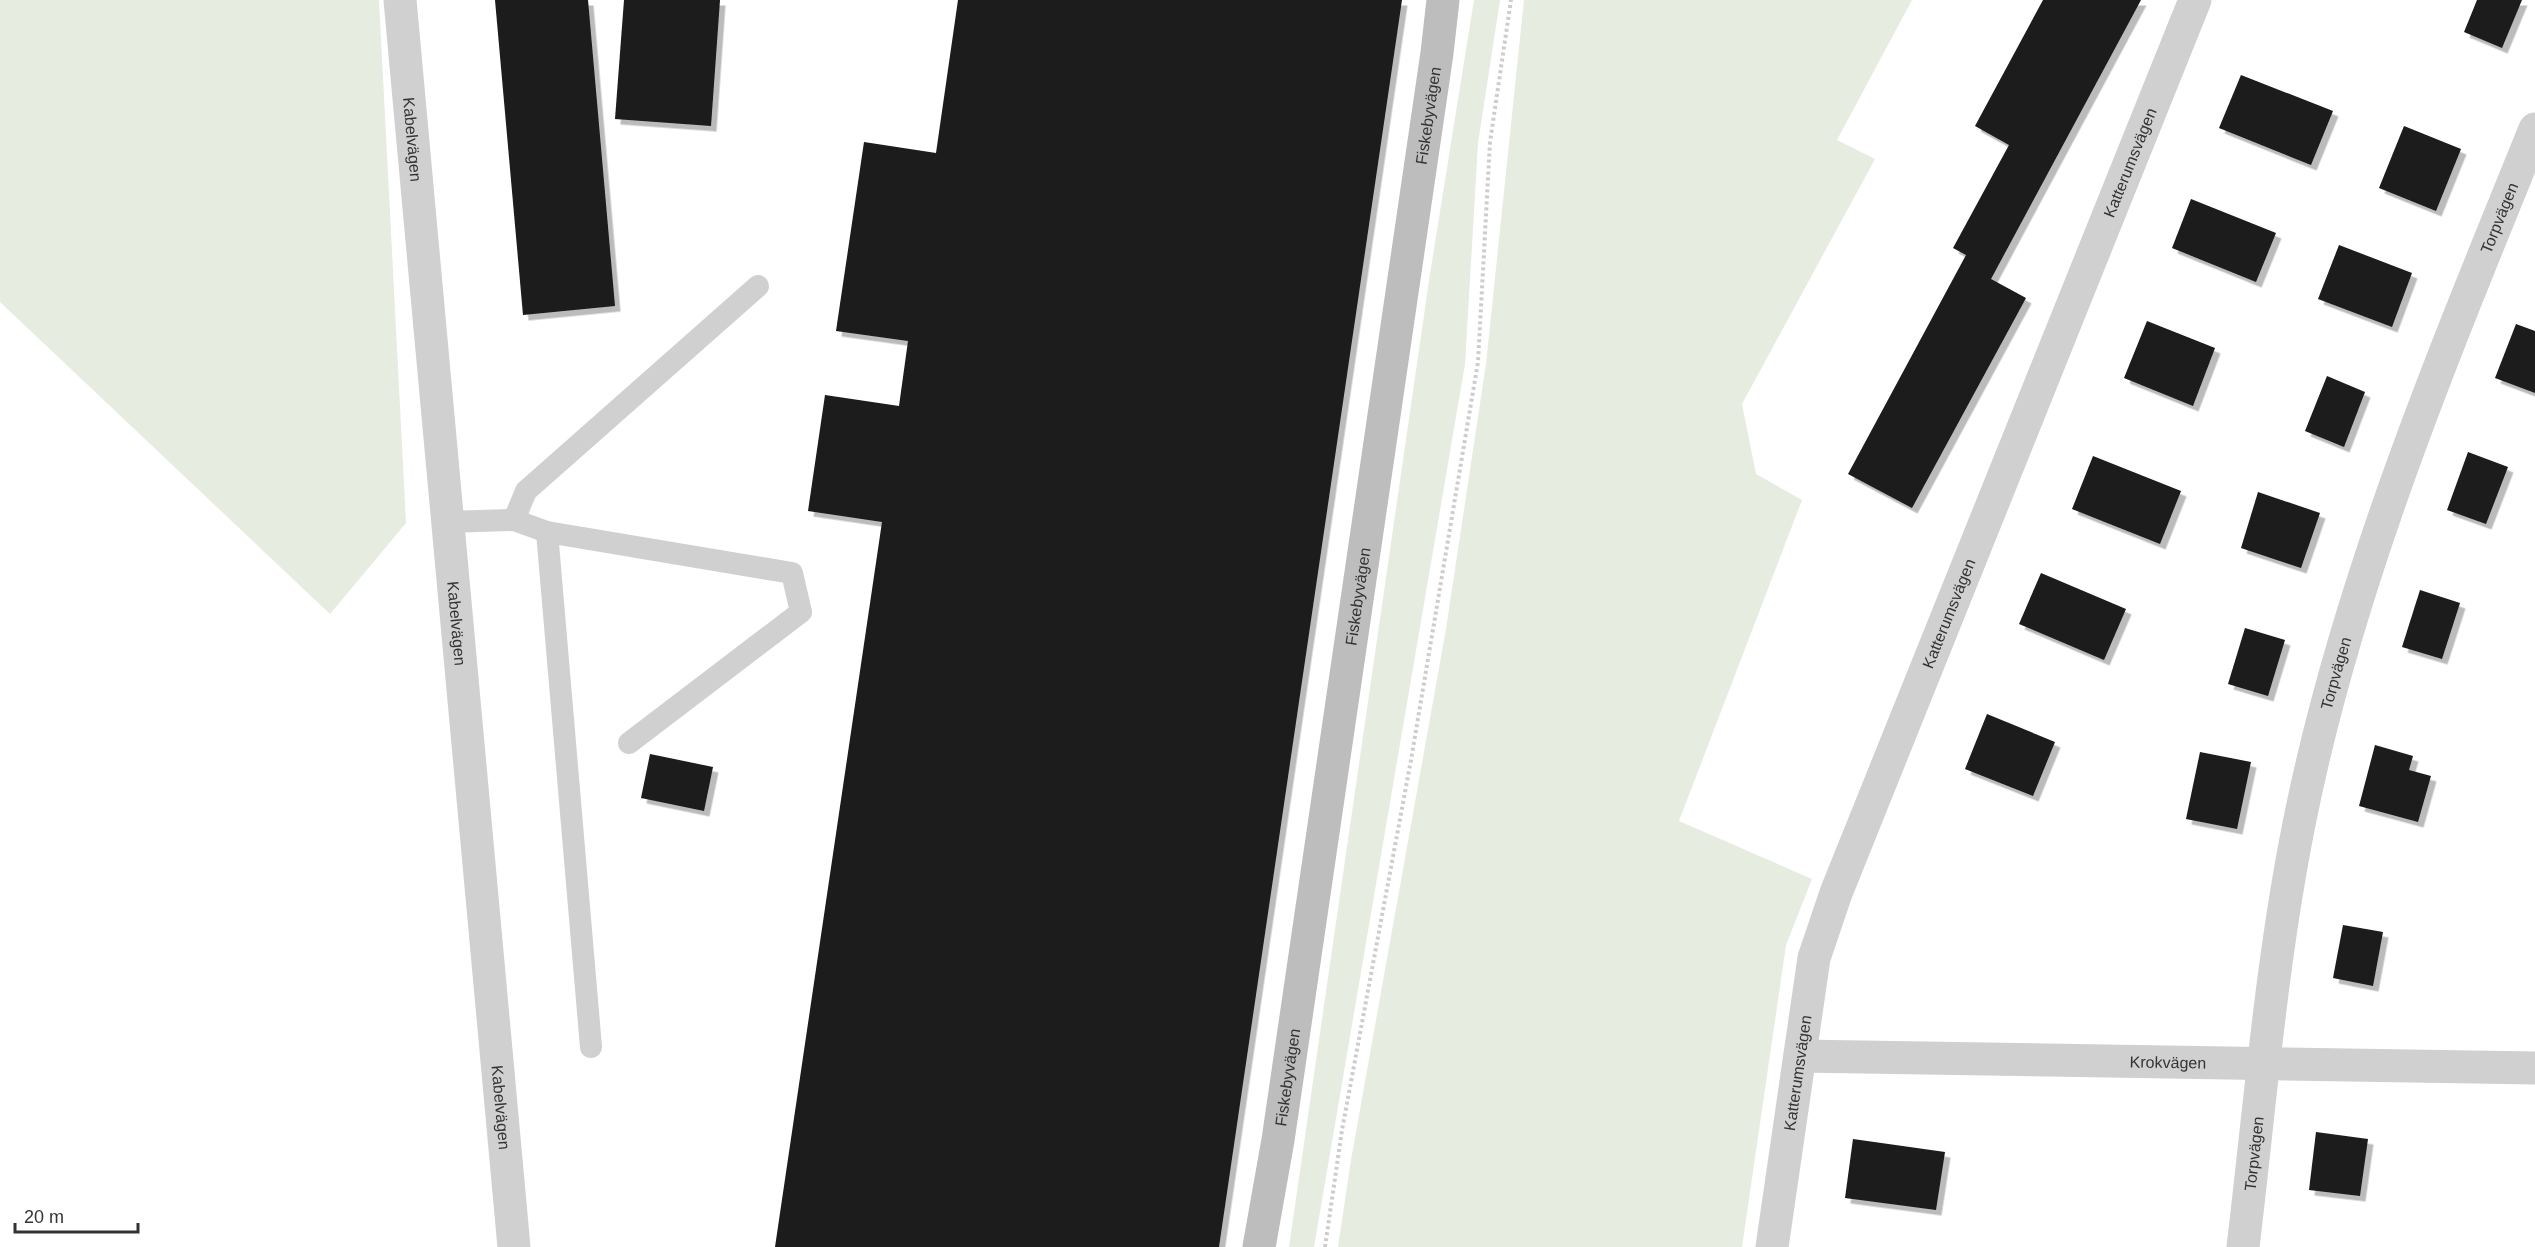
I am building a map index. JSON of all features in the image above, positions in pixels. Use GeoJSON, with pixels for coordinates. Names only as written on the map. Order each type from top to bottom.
{"type":"FeatureCollection","features":[{"type":"Feature","properties":{"kind":"street","name":"Kabelvägen"},"geometry":{"type":"LineString","coordinates":[[400,0],[514,1247]]}},
{"type":"Feature","properties":{"kind":"street","name":"Fiskebyvägen"},"geometry":{"type":"LineString","coordinates":[[1259,1247],[1278,1140],[1443,0]]}},
{"type":"Feature","properties":{"kind":"street","name":"Fiskebyvägen"},"geometry":{"type":"LineString","coordinates":[[1437,53],[1451,0]]}},
{"type":"Feature","properties":{"kind":"street","name":"Katterumsvägen"},"geometry":{"type":"LineString","coordinates":[[1772,1247],[1814,958],[1836,893],[2194,0]]}},
{"type":"Feature","properties":{"kind":"street","name":"Torpvägen"},"geometry":{"type":"LineString","coordinates":[[2243,1247],[2280,934],[2299,823],[2353,609],[2425,399],[2535,129]]}},
{"type":"Feature","properties":{"kind":"street","name":"Krokvägen"},"geometry":{"type":"LineString","coordinates":[[1800,1056],[2535,1068]]}},
{"type":"Feature","properties":{"kind":"street","name":"Fiskebyvägen"},"geometry":{"type":"LineString","coordinates":[[1269,1247],[1278,1140]]}},
{"type":"Feature","properties":{"kind":"lane"},"geometry":{"type":"LineString","coordinates":[[514,520],[526,491],[758,286]]}},
{"type":"Feature","properties":{"kind":"lane"},"geometry":{"type":"LineString","coordinates":[[447,522],[514,520],[547,532],[792,573],[801,612],[629,743]]}},
{"type":"Feature","properties":{"kind":"lane"},"geometry":{"type":"LineString","coordinates":[[547,532],[591,1047]]}},
{"type":"Feature","properties":{"kind":"path"},"geometry":{"type":"LineString","coordinates":[[1325,1247],[1342,1130],[1411,760],[1478,362],[1490,142],[1511,0]]}},
{"type":"Feature","properties":{"kind":"shaded area"},"geometry":{"type":"Polygon","coordinates":[[[0,0],[379,0],[406,523],[330,614],[0,302],[0,0]]]}},
{"type":"Feature","properties":{"kind":"shaded area"},"geometry":{"type":"Polygon","coordinates":[[[1474,0],[1500,0],[1478,143],[1465,364],[1314,1247],[1289,1247],[1430,274],[1474,0]]]}},
{"type":"Feature","properties":{"kind":"shaded area"},"geometry":{"type":"Polygon","coordinates":[[[1524,0],[1912,0],[1837,140],[1875,159],[1742,404],[1756,474],[1802,500],[1679,821],[1812,879],[1786,945],[1742,1247],[1338,1247],[1351,1160],[1446,629],[1486,364],[1524,0]]]}},
{"type":"Feature","properties":{"kind":"building"},"geometry":{"type":"Polygon","coordinates":[[[495,0],[588,0],[615,306],[523,315],[495,0]]]}},
{"type":"Feature","properties":{"kind":"building"},"geometry":{"type":"Polygon","coordinates":[[[624,0],[720,0],[711,126],[615,119],[624,0]]]}},
{"type":"Feature","properties":{"kind":"building"},"geometry":{"type":"Polygon","coordinates":[[[958,0],[1402,0],[1219,1247],[775,1247],[882,522],[808,511],[825,395],[899,406],[908,341],[836,331],[864,142],[936,153],[958,0]]]}},
{"type":"Feature","properties":{"kind":"building"},"geometry":{"type":"Polygon","coordinates":[[[2043,0],[2141,0],[1991,279],[2026,298],[1912,508],[1848,474],[1966,255],[1953,248],[2009,145],[1975,126],[2043,0]]]}},
{"type":"Feature","properties":{"kind":"building"},"geometry":{"type":"Polygon","coordinates":[[[2477,0],[2522,0],[2502,48],[2464,32],[2477,0]]]}},
{"type":"Feature","properties":{"kind":"building"},"geometry":{"type":"Polygon","coordinates":[[[2241,75],[2333,111],[2311,165],[2219,128],[2241,75]]]}},
{"type":"Feature","properties":{"kind":"building"},"geometry":{"type":"Polygon","coordinates":[[[2404,126],[2461,149],[2436,211],[2379,188],[2404,126]]]}},
{"type":"Feature","properties":{"kind":"building"},"geometry":{"type":"Polygon","coordinates":[[[2191,199],[2276,233],[2256,282],[2172,248],[2191,199]]]}},
{"type":"Feature","properties":{"kind":"building"},"geometry":{"type":"Polygon","coordinates":[[[2339,245],[2412,273],[2392,327],[2318,299],[2339,245]]]}},
{"type":"Feature","properties":{"kind":"building"},"geometry":{"type":"Polygon","coordinates":[[[2147,321],[2215,348],[2193,406],[2124,378],[2147,321]]]}},
{"type":"Feature","properties":{"kind":"building"},"geometry":{"type":"Polygon","coordinates":[[[2516,324],[2535,331],[2535,393],[2495,378],[2516,324]]]}},
{"type":"Feature","properties":{"kind":"building"},"geometry":{"type":"Polygon","coordinates":[[[2327,376],[2365,392],[2344,447],[2305,431],[2327,376]]]}},
{"type":"Feature","properties":{"kind":"building"},"geometry":{"type":"Polygon","coordinates":[[[2468,452],[2508,467],[2486,524],[2447,510],[2468,452]]]}},
{"type":"Feature","properties":{"kind":"building"},"geometry":{"type":"Polygon","coordinates":[[[2093,456],[2181,491],[2160,544],[2072,509],[2093,456]]]}},
{"type":"Feature","properties":{"kind":"building"},"geometry":{"type":"Polygon","coordinates":[[[2258,492],[2320,513],[2301,568],[2241,548],[2258,492]]]}},
{"type":"Feature","properties":{"kind":"building"},"geometry":{"type":"Polygon","coordinates":[[[2041,573],[2126,609],[2104,660],[2019,624],[2041,573]]]}},
{"type":"Feature","properties":{"kind":"building"},"geometry":{"type":"Polygon","coordinates":[[[2420,590],[2460,603],[2442,659],[2402,647],[2420,590]]]}},
{"type":"Feature","properties":{"kind":"building"},"geometry":{"type":"Polygon","coordinates":[[[2245,628],[2285,640],[2268,696],[2228,684],[2245,628]]]}},
{"type":"Feature","properties":{"kind":"building"},"geometry":{"type":"Polygon","coordinates":[[[1987,714],[2055,742],[2033,796],[1965,769],[1987,714]]]}},
{"type":"Feature","properties":{"kind":"building"},"geometry":{"type":"Polygon","coordinates":[[[2375,745],[2413,756],[2409,770],[2431,776],[2418,822],[2359,806],[2375,745]]]}},
{"type":"Feature","properties":{"kind":"building"},"geometry":{"type":"Polygon","coordinates":[[[2200,752],[2251,762],[2237,829],[2186,819],[2200,752]]]}},
{"type":"Feature","properties":{"kind":"building"},"geometry":{"type":"Polygon","coordinates":[[[650,754],[713,767],[704,811],[641,798],[650,754]]]}},
{"type":"Feature","properties":{"kind":"building"},"geometry":{"type":"Polygon","coordinates":[[[2343,925],[2383,932],[2373,986],[2333,978],[2343,925]]]}},
{"type":"Feature","properties":{"kind":"building"},"geometry":{"type":"Polygon","coordinates":[[[2316,1132],[2368,1139],[2360,1196],[2309,1190],[2316,1132]]]}},
{"type":"Feature","properties":{"kind":"building"},"geometry":{"type":"Polygon","coordinates":[[[1853,1139],[1945,1152],[1936,1210],[1845,1198],[1853,1139]]]}}]}
